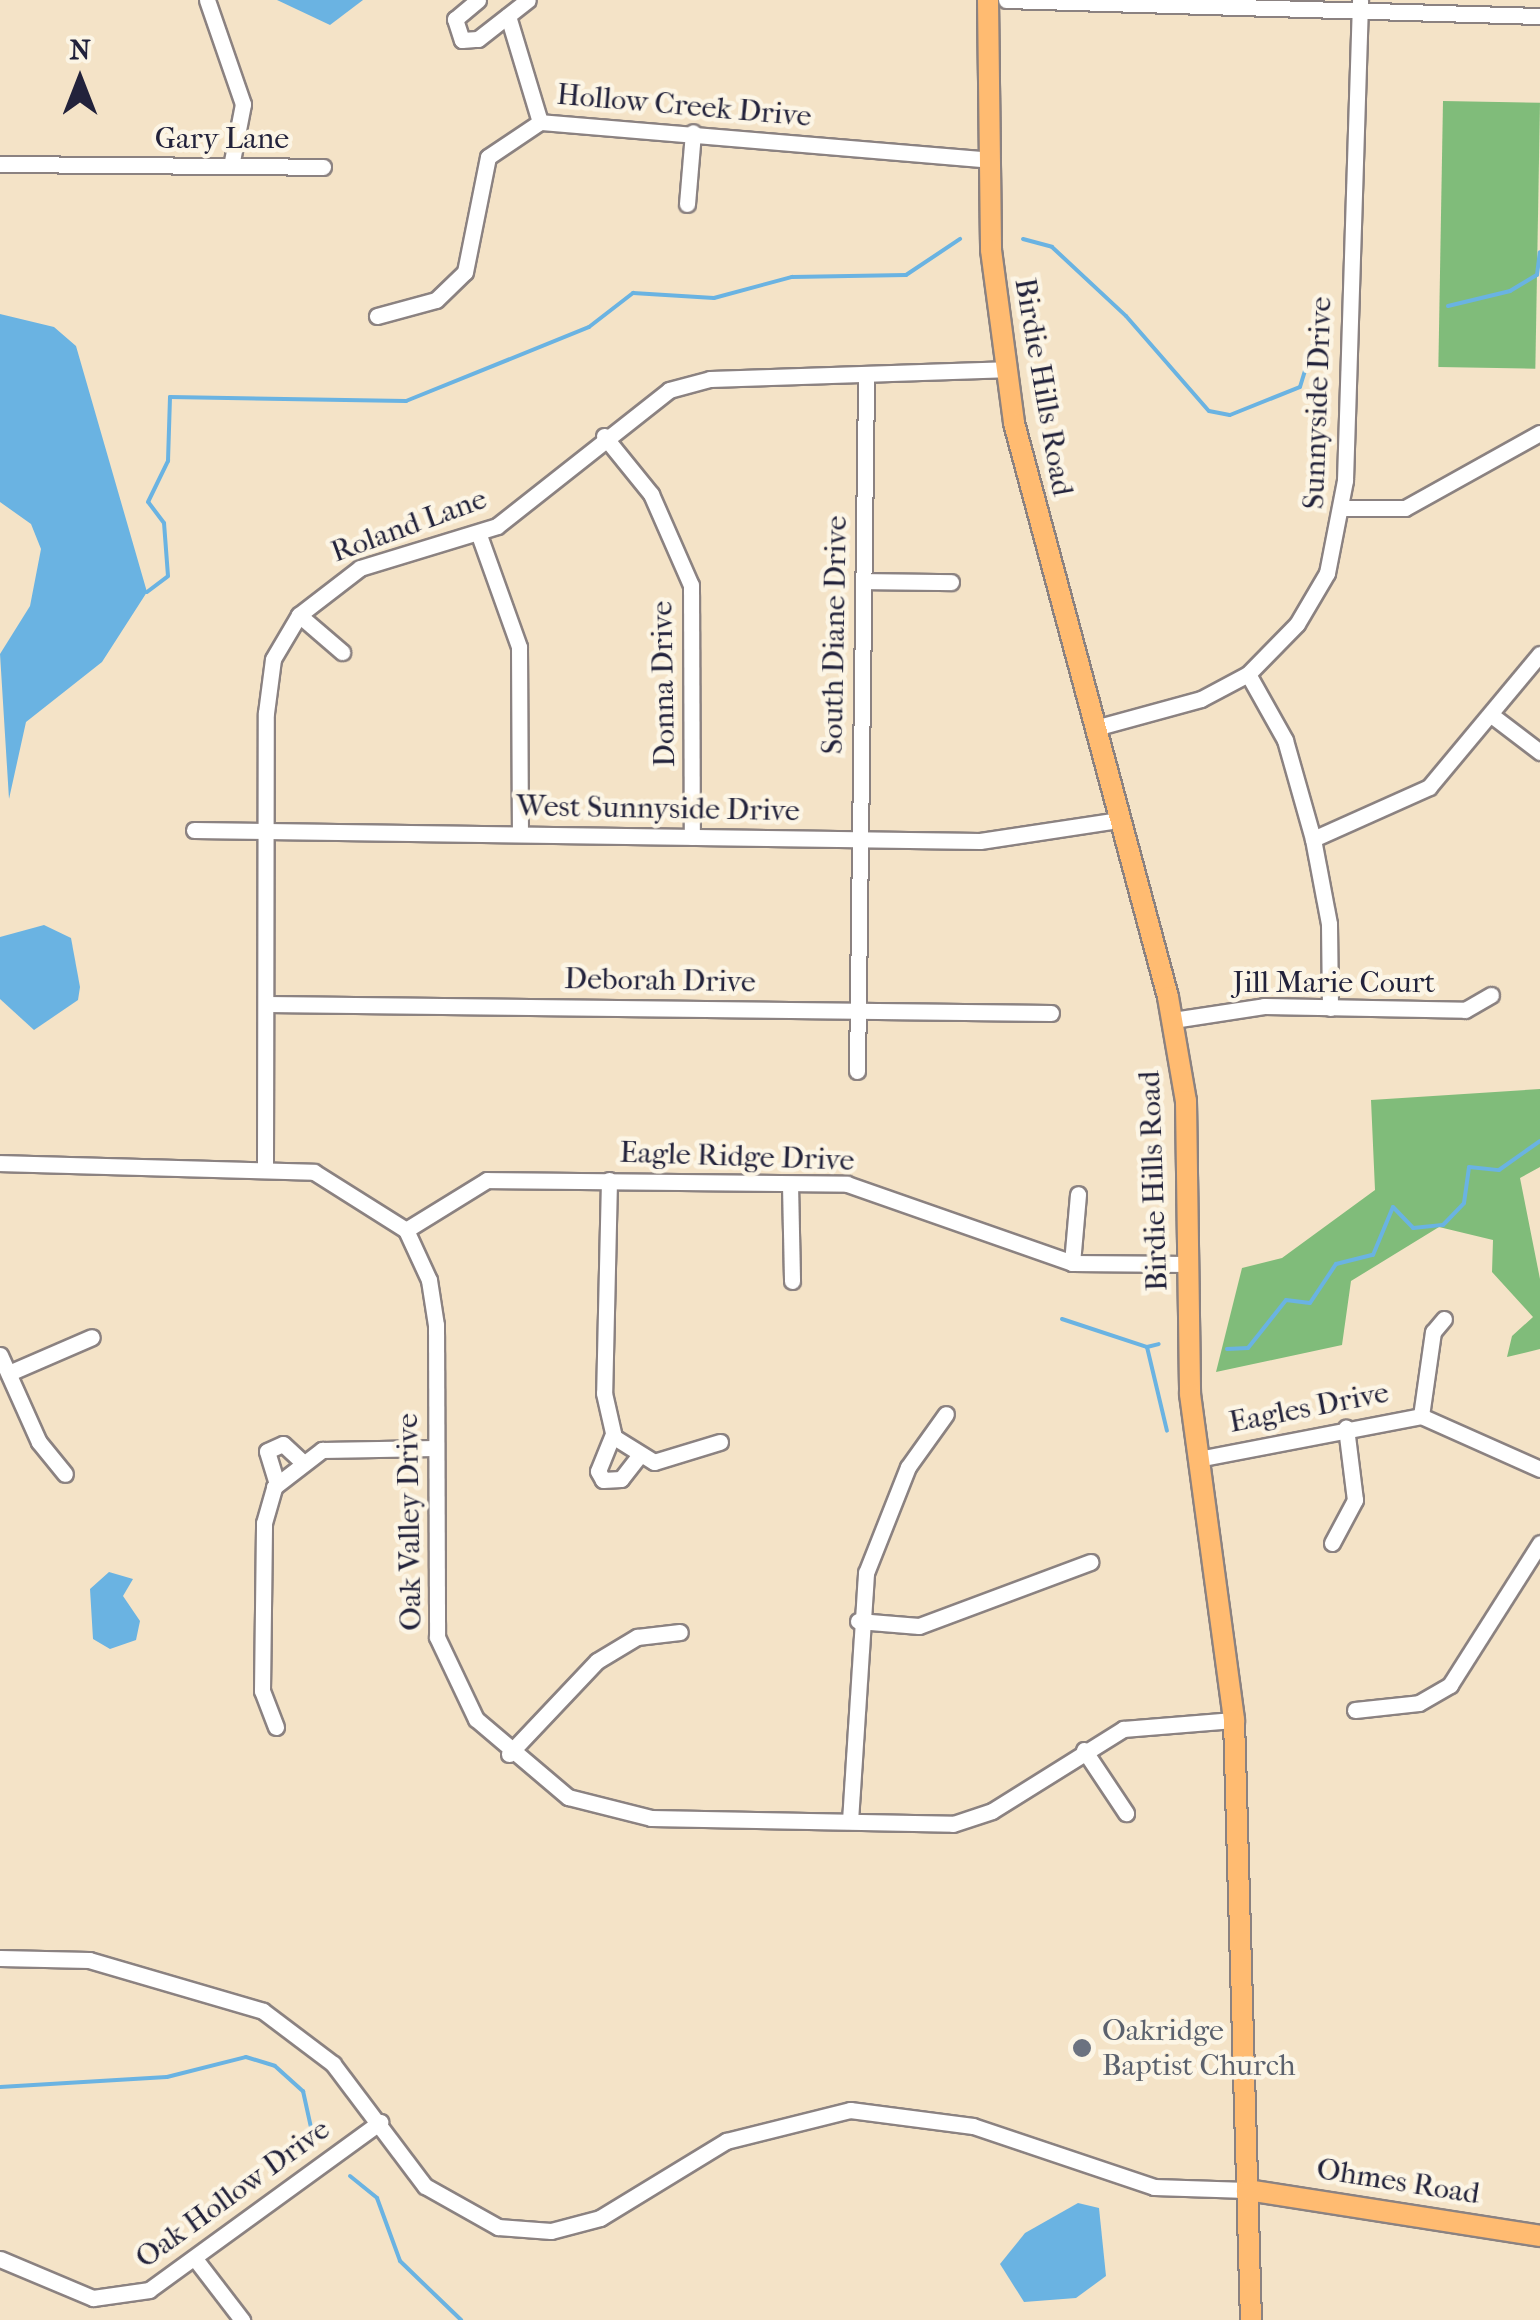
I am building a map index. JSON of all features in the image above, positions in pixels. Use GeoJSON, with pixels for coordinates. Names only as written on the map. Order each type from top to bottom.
{"type":"FeatureCollection","features":[{"type":"Feature","properties":{"kind":"main road","name":"Birdie Hills Road"},"geometry":{"type":"LineString","coordinates":[[988,0],[988,160],[1004,369],[1094,728],[1173,1020],[1188,1128],[1188,1264],[1198,1458],[1234,1720],[1252,2320]]}},
{"type":"Feature","properties":{"kind":"main road","name":"Ohmes Road"},"geometry":{"type":"LineString","coordinates":[[1247,2190],[1540,2236]]}},
{"type":"Feature","properties":{"kind":"street"},"geometry":{"type":"LineString","coordinates":[[207,0],[244,104],[232,162]]}},
{"type":"Feature","properties":{"kind":"street"},"geometry":{"type":"LineString","coordinates":[[478,0],[455,20],[462,40],[508,16],[528,0]]}},
{"type":"Feature","properties":{"kind":"street"},"geometry":{"type":"LineString","coordinates":[[1006,0],[1360,5],[1540,16]]}},
{"type":"Feature","properties":{"kind":"street","name":"Sunnyside Drive"},"geometry":{"type":"LineString","coordinates":[[1094,728],[1201,699],[1248,674],[1310,605],[1343,508],[1360,5]]}},
{"type":"Feature","properties":{"kind":"street"},"geometry":{"type":"LineString","coordinates":[[508,16],[540,122]]}},
{"type":"Feature","properties":{"kind":"street","name":"Hollow Creek Drive"},"geometry":{"type":"LineString","coordinates":[[378,316],[436,300],[465,272],[488,157],[540,122],[988,160]]}},
{"type":"Feature","properties":{"kind":"street"},"geometry":{"type":"LineString","coordinates":[[686,204],[693,132]]}},
{"type":"Feature","properties":{"kind":"street","name":"Gary Lane"},"geometry":{"type":"LineString","coordinates":[[0,164],[232,162],[324,167]]}},
{"type":"Feature","properties":{"kind":"street","name":"Roland Lane"},"geometry":{"type":"LineString","coordinates":[[265,1168],[268,685],[299,615],[360,568],[479,535],[650,399],[691,383],[866,379],[1004,369]]}},
{"type":"Feature","properties":{"kind":"street","name":"South Diane Drive"},"geometry":{"type":"LineString","coordinates":[[857,1070],[866,379]]}},
{"type":"Feature","properties":{"kind":"street"},"geometry":{"type":"LineString","coordinates":[[1343,508],[1405,508],[1540,432]]}},
{"type":"Feature","properties":{"kind":"street","name":"Donna Drive"},"geometry":{"type":"LineString","coordinates":[[604,436],[651,494],[691,586],[692,837]]}},
{"type":"Feature","properties":{"kind":"street"},"geometry":{"type":"LineString","coordinates":[[479,535],[519,647],[520,834]]}},
{"type":"Feature","properties":{"kind":"street"},"geometry":{"type":"LineString","coordinates":[[864,581],[951,582]]}},
{"type":"Feature","properties":{"kind":"street"},"geometry":{"type":"LineString","coordinates":[[299,615],[342,652]]}},
{"type":"Feature","properties":{"kind":"street"},"geometry":{"type":"LineString","coordinates":[[1314,839],[1407,803],[1494,717],[1540,654]]}},
{"type":"Feature","properties":{"kind":"street"},"geometry":{"type":"LineString","coordinates":[[1248,674],[1285,740],[1314,839],[1329,924],[1330,1008]]}},
{"type":"Feature","properties":{"kind":"street"},"geometry":{"type":"LineString","coordinates":[[1494,717],[1540,752]]}},
{"type":"Feature","properties":{"kind":"street","name":"West Sunnyside Drive"},"geometry":{"type":"LineString","coordinates":[[194,830],[1024,840],[1119,820]]}},
{"type":"Feature","properties":{"kind":"street","name":"Jill Marie Court"},"geometry":{"type":"LineString","coordinates":[[1173,1020],[1230,1008],[1465,1010],[1491,995]]}},
{"type":"Feature","properties":{"kind":"street","name":"Deborah Drive"},"geometry":{"type":"LineString","coordinates":[[268,1004],[1051,1014]]}},
{"type":"Feature","properties":{"kind":"street"},"geometry":{"type":"LineString","coordinates":[[0,1164],[265,1168],[335,1180],[406,1230]]}},
{"type":"Feature","properties":{"kind":"street","name":"Eagle Ridge Drive"},"geometry":{"type":"LineString","coordinates":[[406,1230],[487,1180],[847,1184],[892,1196],[1072,1263],[1188,1264]]}},
{"type":"Feature","properties":{"kind":"street"},"geometry":{"type":"LineString","coordinates":[[609,1180],[604,1392],[613,1434],[603,1480],[622,1479],[638,1457]]}},
{"type":"Feature","properties":{"kind":"street"},"geometry":{"type":"LineString","coordinates":[[790,1184],[792,1281]]}},
{"type":"Feature","properties":{"kind":"street"},"geometry":{"type":"LineString","coordinates":[[1072,1263],[1078,1194]]}},
{"type":"Feature","properties":{"kind":"street","name":"Oak Valley Drive"},"geometry":{"type":"LineString","coordinates":[[406,1230],[434,1310],[437,1638],[476,1719],[509,1754],[568,1796],[652,1818],[953,1824],[992,1812],[1084,1750],[1123,1730],[1234,1720]]}},
{"type":"Feature","properties":{"kind":"street"},"geometry":{"type":"LineString","coordinates":[[1420,1416],[1433,1332],[1444,1319]]}},
{"type":"Feature","properties":{"kind":"street"},"geometry":{"type":"LineString","coordinates":[[10,1373],[92,1337]]}},
{"type":"Feature","properties":{"kind":"street"},"geometry":{"type":"LineString","coordinates":[[0,1355],[39,1442],[65,1474]]}},
{"type":"Feature","properties":{"kind":"street"},"geometry":{"type":"LineString","coordinates":[[850,1821],[858,1621],[882,1525],[946,1414]]}},
{"type":"Feature","properties":{"kind":"street","name":"Eagles Drive"},"geometry":{"type":"LineString","coordinates":[[1198,1458],[1420,1416],[1540,1469]]}},
{"type":"Feature","properties":{"kind":"street"},"geometry":{"type":"LineString","coordinates":[[1332,1543],[1355,1500],[1346,1428]]}},
{"type":"Feature","properties":{"kind":"street"},"geometry":{"type":"LineString","coordinates":[[613,1434],[638,1457],[688,1458],[720,1442]]}},
{"type":"Feature","properties":{"kind":"street"},"geometry":{"type":"LineString","coordinates":[[277,1484],[268,1450],[283,1444],[301,1460]]}},
{"type":"Feature","properties":{"kind":"street"},"geometry":{"type":"LineString","coordinates":[[276,1727],[262,1691],[264,1523],[277,1484],[301,1460],[358,1446],[435,1448]]}},
{"type":"Feature","properties":{"kind":"street"},"geometry":{"type":"LineString","coordinates":[[1355,1710],[1419,1704],[1450,1684],[1540,1543]]}},
{"type":"Feature","properties":{"kind":"street"},"geometry":{"type":"LineString","coordinates":[[858,1621],[918,1626],[1090,1562]]}},
{"type":"Feature","properties":{"kind":"street"},"geometry":{"type":"LineString","coordinates":[[509,1754],[597,1661],[636,1637],[680,1632]]}},
{"type":"Feature","properties":{"kind":"street"},"geometry":{"type":"LineString","coordinates":[[1084,1750],[1126,1813]]}},
{"type":"Feature","properties":{"kind":"street"},"geometry":{"type":"LineString","coordinates":[[0,1958],[89,1960],[263,2011],[316,2046],[447,2204],[525,2232],[600,2218],[726,2142],[837,2111],[934,2117],[1154,2187],[1247,2190]]}},
{"type":"Feature","properties":{"kind":"street","name":"Oak Hollow Drive"},"geometry":{"type":"LineString","coordinates":[[0,2259],[94,2298],[149,2290],[196,2260],[380,2122]]}},
{"type":"Feature","properties":{"kind":"street"},"geometry":{"type":"LineString","coordinates":[[196,2260],[242,2320]]}},
{"type":"Feature","properties":{"kind":"green space"},"geometry":{"type":"Polygon","coordinates":[[[1443,101],[1540,103],[1535,369],[1438,367],[1443,101]]]}},
{"type":"Feature","properties":{"kind":"green space"},"geometry":{"type":"Polygon","coordinates":[[[1540,1089],[1540,1167],[1520,1178],[1540,1279],[1540,1349],[1507,1357],[1512,1336],[1533,1317],[1492,1272],[1493,1240],[1439,1227],[1351,1281],[1342,1345],[1216,1372],[1242,1268],[1282,1258],[1375,1190],[1371,1100],[1540,1089]]]}},
{"type":"Feature","properties":{"kind":"water"},"geometry":{"type":"Polygon","coordinates":[[[277,0],[363,0],[330,25],[277,0]]]}},
{"type":"Feature","properties":{"kind":"water"},"geometry":{"type":"Polygon","coordinates":[[[0,314],[54,327],[76,346],[147,592],[102,662],[26,722],[9,799],[0,654],[30,606],[41,549],[31,524],[0,502],[0,314]]]}},
{"type":"Feature","properties":{"kind":"water"},"geometry":{"type":"Polygon","coordinates":[[[44,925],[71,938],[80,987],[78,1000],[34,1030],[0,999],[0,937],[44,925]]]}},
{"type":"Feature","properties":{"kind":"water"},"geometry":{"type":"Polygon","coordinates":[[[109,1572],[133,1579],[123,1596],[140,1621],[136,1640],[110,1649],[93,1639],[90,1589],[109,1572]]]}},
{"type":"Feature","properties":{"kind":"water"},"geometry":{"type":"Polygon","coordinates":[[[1078,2203],[1099,2208],[1106,2276],[1076,2298],[1024,2302],[1000,2264],[1025,2233],[1078,2203]]]}},
{"type":"Feature","properties":{"kind":"waterway"},"geometry":{"type":"LineString","coordinates":[[147,592],[168,576],[164,523],[148,502],[168,461],[170,397],[406,401],[589,327],[633,293],[714,298],[792,277],[906,275],[960,239]]}},
{"type":"Feature","properties":{"kind":"waterway"},"geometry":{"type":"LineString","coordinates":[[1023,239],[1052,247],[1126,316],[1209,411],[1230,415],[1300,387],[1323,312]]}},
{"type":"Feature","properties":{"kind":"waterway"},"geometry":{"type":"LineString","coordinates":[[1448,306],[1510,291],[1537,275],[1540,252]]}},
{"type":"Feature","properties":{"kind":"waterway"},"geometry":{"type":"LineString","coordinates":[[1227,1349],[1248,1348],[1286,1300],[1310,1303],[1336,1264],[1373,1255],[1393,1207],[1413,1228],[1443,1225],[1464,1203],[1469,1167],[1499,1170],[1540,1141]]}},
{"type":"Feature","properties":{"kind":"waterway"},"geometry":{"type":"LineString","coordinates":[[1062,1319],[1147,1347],[1167,1431]]}},
{"type":"Feature","properties":{"kind":"waterway"},"geometry":{"type":"LineString","coordinates":[[1147,1347],[1159,1344]]}},
{"type":"Feature","properties":{"kind":"waterway"},"geometry":{"type":"LineString","coordinates":[[0,2087],[167,2077],[246,2057],[275,2066],[303,2091],[314,2141]]}},
{"type":"Feature","properties":{"kind":"waterway"},"geometry":{"type":"LineString","coordinates":[[350,2176],[377,2198],[400,2261],[461,2320]]}},
{"type":"Feature","properties":{"kind":"place","name":"Oakridge Baptist Church"},"geometry":{"type":"Point","coordinates":[1082,2048]}}]}
